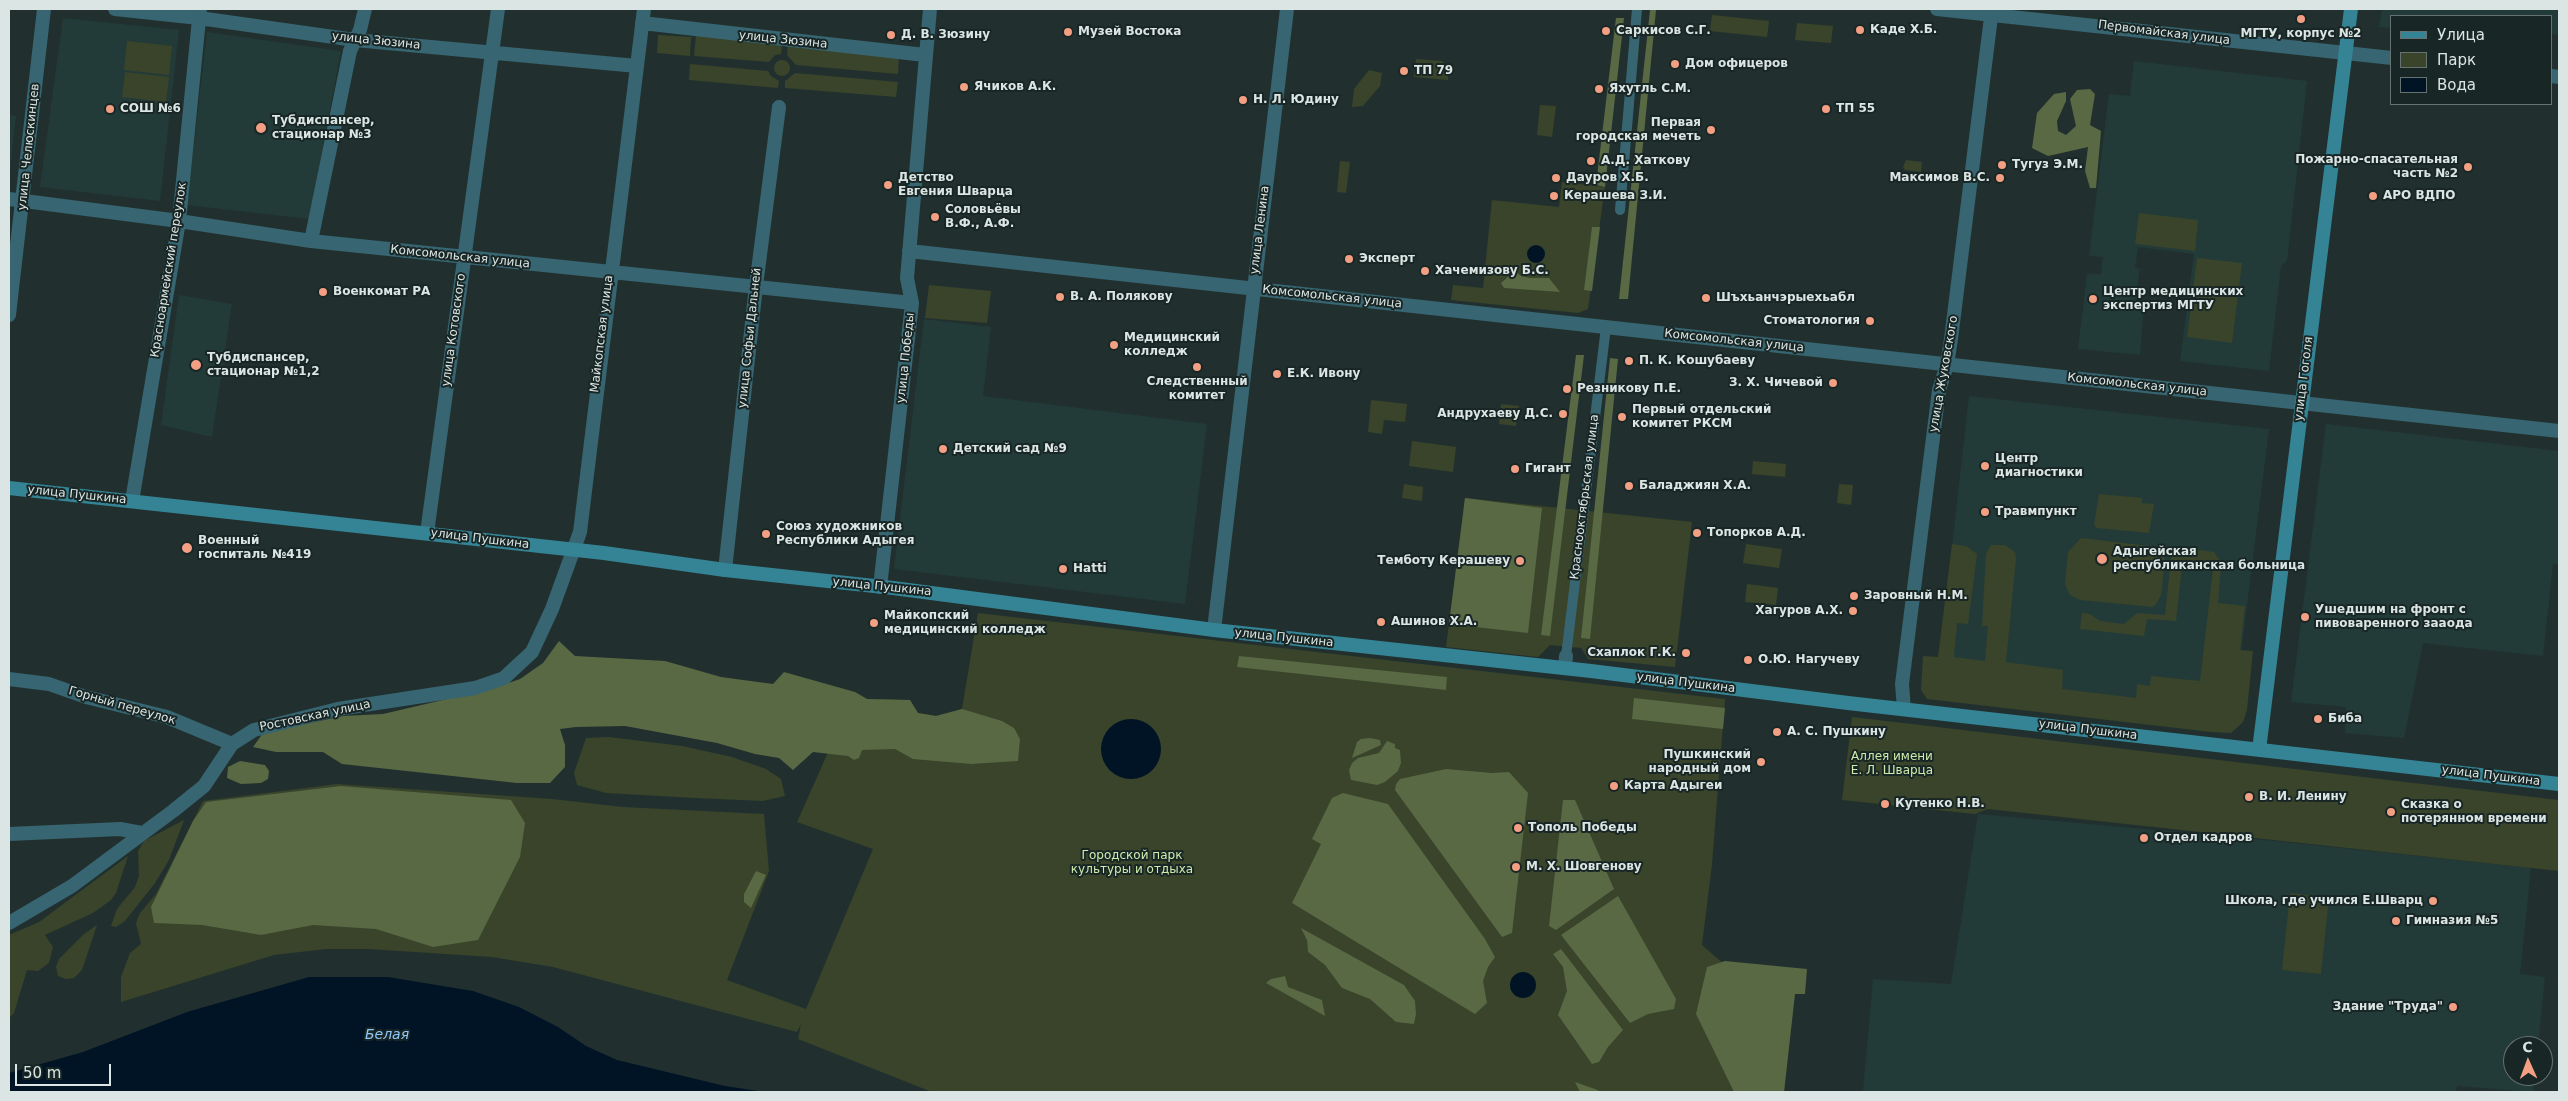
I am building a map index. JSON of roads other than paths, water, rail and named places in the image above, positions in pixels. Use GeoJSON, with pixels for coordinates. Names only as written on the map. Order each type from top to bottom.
{"type":"FeatureCollection","features":[{"type":"Feature","properties":{"kind":"main road","name":"улица Гоголя"},"geometry":{"type":"LineString","coordinates":[[2259,750],[2351,9]]}},
{"type":"Feature","properties":{"kind":"main road","name":"улица Пушкина"},"geometry":{"type":"LineString","coordinates":[[9,488],[574,550],[1214,630],[1565,662],[1904,709],[2559,784]]}},
{"type":"Feature","properties":{"kind":"street","name":"улица Челюскинцев"},"geometry":{"type":"LineString","coordinates":[[9,315],[44,9]]}},
{"type":"Feature","properties":{"kind":"street","name":"улица Зюзина"},"geometry":{"type":"LineString","coordinates":[[115,9],[199,13],[355,40],[637,66]]}},
{"type":"Feature","properties":{"kind":"street"},"geometry":{"type":"LineString","coordinates":[[311,241],[350,51],[360,30],[365,9]]}},
{"type":"Feature","properties":{"kind":"street","name":"улица Котовского"},"geometry":{"type":"LineString","coordinates":[[427,533],[498,9]]}},
{"type":"Feature","properties":{"kind":"street","name":"Майкопская улица"},"geometry":{"type":"LineString","coordinates":[[532,652],[552,609],[580,532],[610,270],[644,9]]}},
{"type":"Feature","properties":{"kind":"street","name":"улица Победы"},"geometry":{"type":"LineString","coordinates":[[880,587],[912,303],[907,278],[930,9]]}},
{"type":"Feature","properties":{"kind":"street","name":"улица Ленина"},"geometry":{"type":"LineString","coordinates":[[1214,630],[1287,9]]}},
{"type":"Feature","properties":{"kind":"street"},"geometry":{"type":"LineString","coordinates":[[1620,210],[1637,9]]}},
{"type":"Feature","properties":{"kind":"street","name":"Первомайская улица"},"geometry":{"type":"LineString","coordinates":[[1937,9],[1991,12],[2390,58]]}},
{"type":"Feature","properties":{"kind":"street","name":"улица Жуковского"},"geometry":{"type":"LineString","coordinates":[[1904,709],[1902,684],[1938,390],[1947,364],[1991,12]]}},
{"type":"Feature","properties":{"kind":"street","name":"Красноармейский переулок"},"geometry":{"type":"LineString","coordinates":[[132,501],[179,220],[199,13]]}},
{"type":"Feature","properties":{"kind":"street","name":"улица Зюзина"},"geometry":{"type":"LineString","coordinates":[[642,23],[925,55]]}},
{"type":"Feature","properties":{"kind":"street","name":"улица Софьи Дальней"},"geometry":{"type":"LineString","coordinates":[[725,570],[756,286],[779,107]]}},
{"type":"Feature","properties":{"kind":"street","name":"Комсомольская улица"},"geometry":{"type":"LineString","coordinates":[[9,199],[179,220],[311,241],[464,258],[610,270],[912,303]]}},
{"type":"Feature","properties":{"kind":"street","name":"Комсомольская улица"},"geometry":{"type":"LineString","coordinates":[[909,251],[2559,431]]}},
{"type":"Feature","properties":{"kind":"street","name":"Краснооктябрьская улица"},"geometry":{"type":"LineString","coordinates":[[1565,662],[1606,327]]}},
{"type":"Feature","properties":{"kind":"street","name":"Ростовская улица"},"geometry":{"type":"LineString","coordinates":[[9,923],[72,886],[204,786],[232,744],[254,730],[338,709],[475,688],[504,678],[532,652]]}},
{"type":"Feature","properties":{"kind":"street","name":"Горный переулок"},"geometry":{"type":"LineString","coordinates":[[9,679],[49,684],[86,697],[167,717],[232,744]]}},
{"type":"Feature","properties":{"kind":"street"},"geometry":{"type":"LineString","coordinates":[[9,834],[120,829],[142,833]]}},
{"type":"Feature","properties":{"kind":"water"},"geometry":{"type":"Polygon","coordinates":[[[1536,245],[1542,248],[1545,254],[1542,260],[1536,263],[1530,260],[1527,254],[1530,248],[1536,245]]]}},
{"type":"Feature","properties":{"kind":"water"},"geometry":{"type":"Polygon","coordinates":[[[1131,719],[1147,724],[1152,728],[1156,733],[1161,749],[1156,765],[1152,770],[1147,774],[1131,779],[1115,774],[1110,770],[1106,765],[1101,749],[1106,733],[1110,728],[1115,724],[1131,719]]]}},
{"type":"Feature","properties":{"kind":"water"},"geometry":{"type":"Polygon","coordinates":[[[1523,972],[1532,976],[1536,985],[1532,994],[1523,998],[1514,994],[1510,985],[1514,976],[1523,972]]]}},
{"type":"Feature","properties":{"kind":"water","name":"Белая"},"geometry":{"type":"Polygon","coordinates":[[[309,977],[388,977],[473,991],[519,1007],[558,1027],[586,1046],[617,1060],[725,1086],[765,1092],[9,1092],[9,1073],[83,1052],[187,1012],[309,977]]]}},
{"type":"Feature","properties":{"kind":"place","name":"МГТУ, корпус №2"},"geometry":{"type":"Point","coordinates":[2301,19]}},
{"type":"Feature","properties":{"kind":"place","name":"Каде Х.Б."},"geometry":{"type":"Point","coordinates":[1860,30]}},
{"type":"Feature","properties":{"kind":"place","name":"Саркисов С.Г."},"geometry":{"type":"Point","coordinates":[1606,31]}},
{"type":"Feature","properties":{"kind":"place","name":"Музей Востока"},"geometry":{"type":"Point","coordinates":[1068,32]}},
{"type":"Feature","properties":{"kind":"place","name":"Д. В. Зюзину"},"geometry":{"type":"Point","coordinates":[891,35]}},
{"type":"Feature","properties":{"kind":"place","name":"Дом офицеров"},"geometry":{"type":"Point","coordinates":[1675,64]}},
{"type":"Feature","properties":{"kind":"place","name":"ТП 79"},"geometry":{"type":"Point","coordinates":[1404,71]}},
{"type":"Feature","properties":{"kind":"place","name":"Ячиков А.К."},"geometry":{"type":"Point","coordinates":[964,87]}},
{"type":"Feature","properties":{"kind":"place","name":"Яхутль С.М."},"geometry":{"type":"Point","coordinates":[1599,89]}},
{"type":"Feature","properties":{"kind":"place","name":"Н. Л. Юдину"},"geometry":{"type":"Point","coordinates":[1243,100]}},
{"type":"Feature","properties":{"kind":"place","name":"СОШ №6"},"geometry":{"type":"Point","coordinates":[110,109]}},
{"type":"Feature","properties":{"kind":"place","name":"ТП 55"},"geometry":{"type":"Point","coordinates":[1826,109]}},
{"type":"Feature","properties":{"kind":"place","name":"Тубдиспансер, стационар №3"},"geometry":{"type":"Point","coordinates":[261,128]}},
{"type":"Feature","properties":{"kind":"place","name":"Первая городская мечеть"},"geometry":{"type":"Point","coordinates":[1711,130]}},
{"type":"Feature","properties":{"kind":"place","name":"А.Д. Хаткову"},"geometry":{"type":"Point","coordinates":[1591,161]}},
{"type":"Feature","properties":{"kind":"place","name":"Тугуз Э.М."},"geometry":{"type":"Point","coordinates":[2002,165]}},
{"type":"Feature","properties":{"kind":"place","name":"Пожарно-спасательная часть №2"},"geometry":{"type":"Point","coordinates":[2468,167]}},
{"type":"Feature","properties":{"kind":"place","name":"Дауров Х.Б."},"geometry":{"type":"Point","coordinates":[1556,178]}},
{"type":"Feature","properties":{"kind":"place","name":"Максимов В.С."},"geometry":{"type":"Point","coordinates":[2000,178]}},
{"type":"Feature","properties":{"kind":"place","name":"Детство Евгения Шварца"},"geometry":{"type":"Point","coordinates":[888,185]}},
{"type":"Feature","properties":{"kind":"place","name":"Керашева З.И."},"geometry":{"type":"Point","coordinates":[1554,196]}},
{"type":"Feature","properties":{"kind":"place","name":"АРО ВДПО"},"geometry":{"type":"Point","coordinates":[2373,196]}},
{"type":"Feature","properties":{"kind":"place","name":"Соловьёвы В.Ф., А.Ф."},"geometry":{"type":"Point","coordinates":[935,217]}},
{"type":"Feature","properties":{"kind":"place","name":"Эксперт"},"geometry":{"type":"Point","coordinates":[1349,259]}},
{"type":"Feature","properties":{"kind":"place","name":"Хачемизову Б.С."},"geometry":{"type":"Point","coordinates":[1425,271]}},
{"type":"Feature","properties":{"kind":"place","name":"Военкомат РА"},"geometry":{"type":"Point","coordinates":[323,292]}},
{"type":"Feature","properties":{"kind":"place","name":"В. А. Полякову"},"geometry":{"type":"Point","coordinates":[1060,297]}},
{"type":"Feature","properties":{"kind":"place","name":"Шъхьанчэрыехьабл"},"geometry":{"type":"Point","coordinates":[1706,298]}},
{"type":"Feature","properties":{"kind":"place","name":"Центр медицинских экспертиз МГТУ"},"geometry":{"type":"Point","coordinates":[2093,299]}},
{"type":"Feature","properties":{"kind":"place","name":"Стоматология"},"geometry":{"type":"Point","coordinates":[1870,321]}},
{"type":"Feature","properties":{"kind":"place","name":"Медицинский колледж"},"geometry":{"type":"Point","coordinates":[1114,345]}},
{"type":"Feature","properties":{"kind":"place","name":"П. К. Кошубаеву"},"geometry":{"type":"Point","coordinates":[1629,361]}},
{"type":"Feature","properties":{"kind":"place","name":"Тубдиспансер, стационар №1,2"},"geometry":{"type":"Point","coordinates":[196,365]}},
{"type":"Feature","properties":{"kind":"place","name":"Следственный комитет"},"geometry":{"type":"Point","coordinates":[1197,367]}},
{"type":"Feature","properties":{"kind":"place","name":"Е.К. Ивону"},"geometry":{"type":"Point","coordinates":[1277,374]}},
{"type":"Feature","properties":{"kind":"place","name":"З. Х. Чичевой"},"geometry":{"type":"Point","coordinates":[1833,383]}},
{"type":"Feature","properties":{"kind":"place","name":"Резникову П.Е."},"geometry":{"type":"Point","coordinates":[1567,389]}},
{"type":"Feature","properties":{"kind":"place","name":"Андрухаеву Д.С."},"geometry":{"type":"Point","coordinates":[1563,414]}},
{"type":"Feature","properties":{"kind":"place","name":"Первый отдельский комитет РКСМ"},"geometry":{"type":"Point","coordinates":[1622,417]}},
{"type":"Feature","properties":{"kind":"place","name":"Детский сад №9"},"geometry":{"type":"Point","coordinates":[943,449]}},
{"type":"Feature","properties":{"kind":"place","name":"Центр диагностики"},"geometry":{"type":"Point","coordinates":[1985,466]}},
{"type":"Feature","properties":{"kind":"place","name":"Гигант"},"geometry":{"type":"Point","coordinates":[1515,469]}},
{"type":"Feature","properties":{"kind":"place","name":"Баладжиян Х.А."},"geometry":{"type":"Point","coordinates":[1629,486]}},
{"type":"Feature","properties":{"kind":"place","name":"Травмпункт"},"geometry":{"type":"Point","coordinates":[1985,512]}},
{"type":"Feature","properties":{"kind":"place","name":"Топорков А.Д."},"geometry":{"type":"Point","coordinates":[1697,533]}},
{"type":"Feature","properties":{"kind":"place","name":"Союз художников Республики Адыгея"},"geometry":{"type":"Point","coordinates":[766,534]}},
{"type":"Feature","properties":{"kind":"place","name":"Военный госпиталь №419"},"geometry":{"type":"Point","coordinates":[187,548]}},
{"type":"Feature","properties":{"kind":"place","name":"Адыгейская республиканская больница"},"geometry":{"type":"Point","coordinates":[2102,559]}},
{"type":"Feature","properties":{"kind":"place","name":"Темботу Керашеву"},"geometry":{"type":"Point","coordinates":[1520,561]}},
{"type":"Feature","properties":{"kind":"place","name":"Hatti"},"geometry":{"type":"Point","coordinates":[1063,569]}},
{"type":"Feature","properties":{"kind":"place","name":"Заровный Н.М."},"geometry":{"type":"Point","coordinates":[1854,596]}},
{"type":"Feature","properties":{"kind":"place","name":"Хагуров А.Х."},"geometry":{"type":"Point","coordinates":[1853,611]}},
{"type":"Feature","properties":{"kind":"place","name":"Ушедшим на фронт с пивоваренного зааода"},"geometry":{"type":"Point","coordinates":[2305,617]}},
{"type":"Feature","properties":{"kind":"place","name":"Ашинов Х.А."},"geometry":{"type":"Point","coordinates":[1381,622]}},
{"type":"Feature","properties":{"kind":"place","name":"Майкопский медицинский колледж"},"geometry":{"type":"Point","coordinates":[874,623]}},
{"type":"Feature","properties":{"kind":"place","name":"Схаплок Г.К."},"geometry":{"type":"Point","coordinates":[1686,653]}},
{"type":"Feature","properties":{"kind":"place","name":"О.Ю. Нагучеву"},"geometry":{"type":"Point","coordinates":[1748,660]}},
{"type":"Feature","properties":{"kind":"place","name":"Биба"},"geometry":{"type":"Point","coordinates":[2318,719]}},
{"type":"Feature","properties":{"kind":"place","name":"А. С. Пушкину"},"geometry":{"type":"Point","coordinates":[1777,732]}},
{"type":"Feature","properties":{"kind":"place","name":"Пушкинский народный дом"},"geometry":{"type":"Point","coordinates":[1761,762]}},
{"type":"Feature","properties":{"kind":"place","name":"Карта Адыгеи"},"geometry":{"type":"Point","coordinates":[1614,786]}},
{"type":"Feature","properties":{"kind":"place","name":"В. И. Ленину"},"geometry":{"type":"Point","coordinates":[2249,797]}},
{"type":"Feature","properties":{"kind":"place","name":"Кутенко Н.В."},"geometry":{"type":"Point","coordinates":[1885,804]}},
{"type":"Feature","properties":{"kind":"place","name":"Сказка о потерянном времени"},"geometry":{"type":"Point","coordinates":[2391,812]}},
{"type":"Feature","properties":{"kind":"place","name":"Тополь Победы"},"geometry":{"type":"Point","coordinates":[1518,828]}},
{"type":"Feature","properties":{"kind":"place","name":"Отдел кадров"},"geometry":{"type":"Point","coordinates":[2144,838]}},
{"type":"Feature","properties":{"kind":"place","name":"М. Х. Шовгенову"},"geometry":{"type":"Point","coordinates":[1516,867]}},
{"type":"Feature","properties":{"kind":"place","name":"Школа, где учился Е.Шварц"},"geometry":{"type":"Point","coordinates":[2433,901]}},
{"type":"Feature","properties":{"kind":"place","name":"Гимназия №5"},"geometry":{"type":"Point","coordinates":[2396,921]}},
{"type":"Feature","properties":{"kind":"place","name":"Здание \"Труда\""},"geometry":{"type":"Point","coordinates":[2453,1007]}},
{"type":"Feature","properties":{"kind":"park label","name":"Аллея имени Е. Л. Шварца"},"geometry":{"type":"Point","coordinates":[1892,764]}},
{"type":"Feature","properties":{"kind":"park label","name":"Городской парк культуры и отдыха"},"geometry":{"type":"Point","coordinates":[1132,863]}}]}
